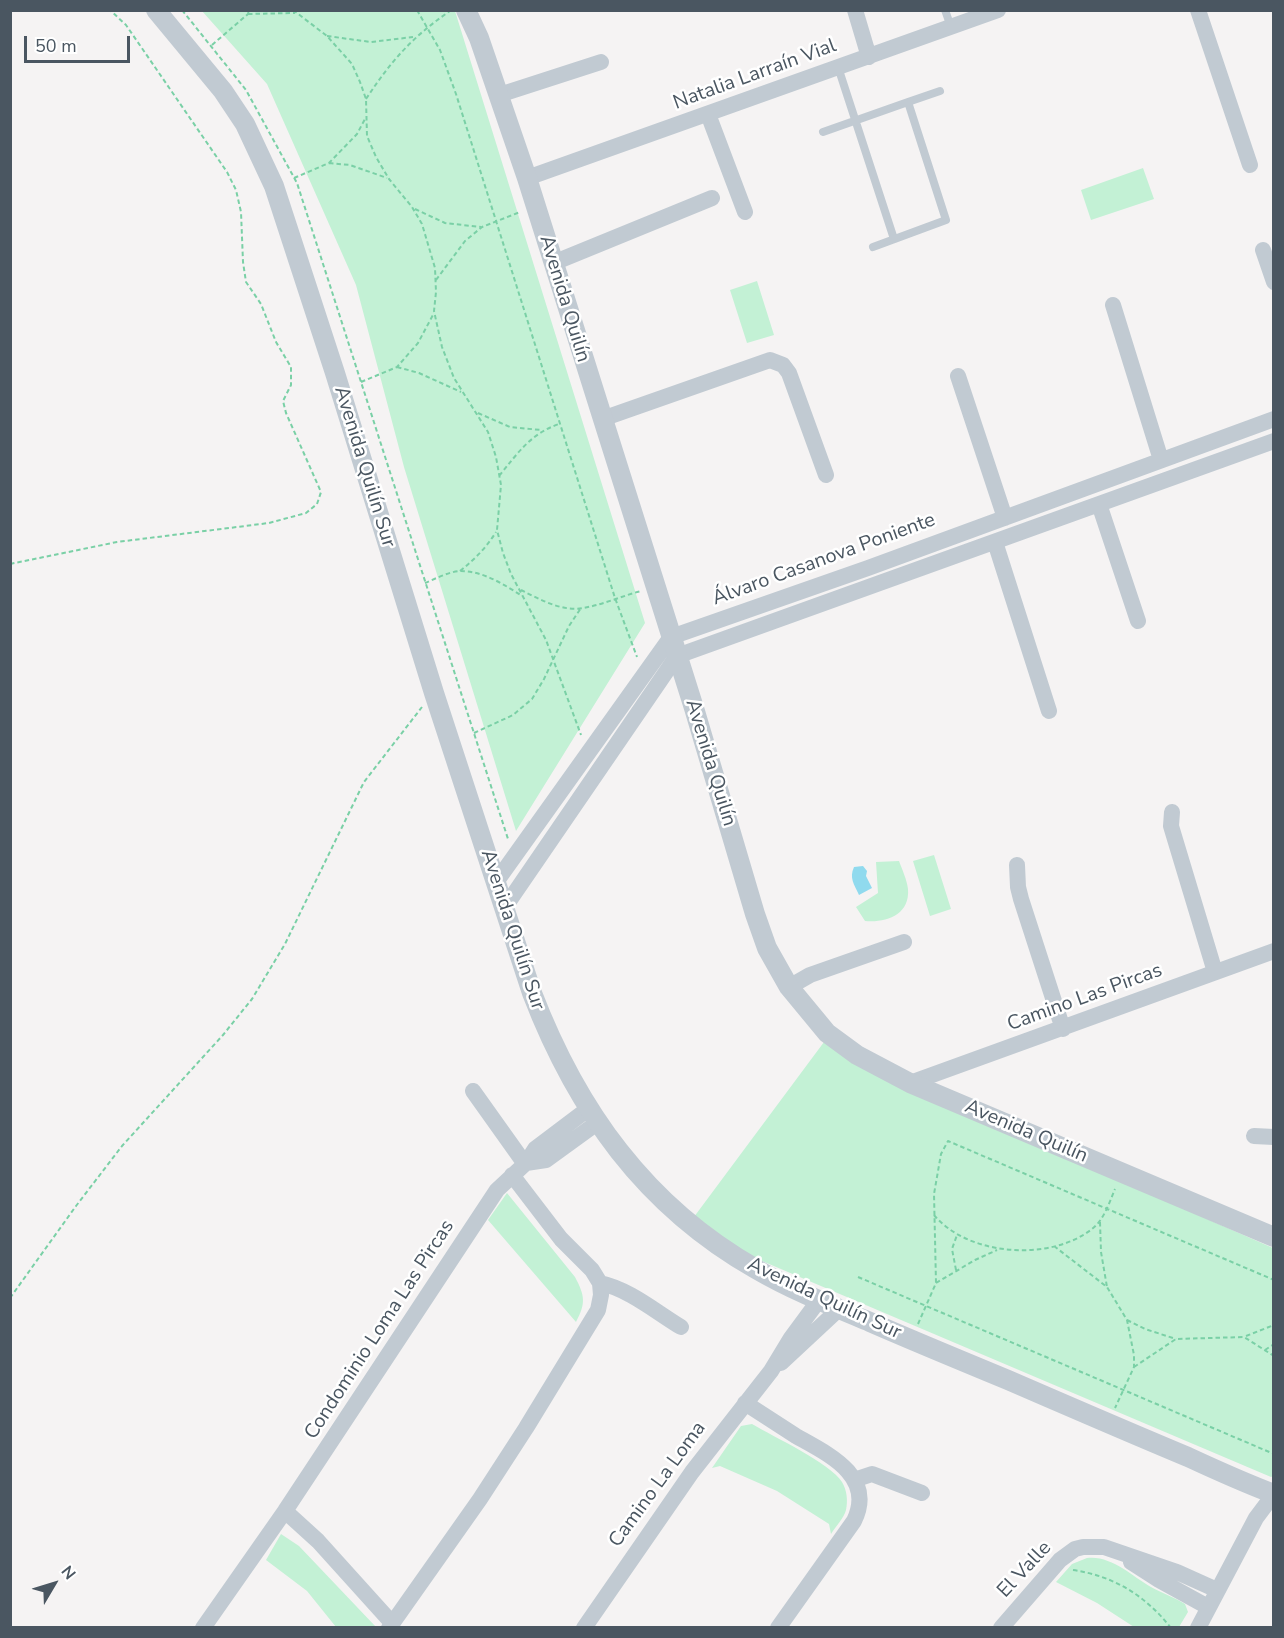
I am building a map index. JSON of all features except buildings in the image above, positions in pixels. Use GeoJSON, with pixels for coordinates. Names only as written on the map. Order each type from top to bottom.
{"type":"FeatureCollection","features":[{"type":"Feature","properties":{"kind":"street","name":"Avenida Quilín Sur"},"geometry":{"type":"LineString","coordinates":[[156,10],[224,91],[245,124],[273,186],[335,373],[434,693],[532,993],[567,1074],[592,1116],[635,1171],[687,1221],[720,1247],[756,1269],[839,1309],[1273,1494]]}},
{"type":"Feature","properties":{"kind":"street","name":"Avenida Quilín"},"geometry":{"type":"LineString","coordinates":[[466,10],[479,38],[535,206],[655,586],[669,650],[762,934],[774,962],[789,987],[812,1017],[840,1044],[876,1067],[1274,1237]]}},
{"type":"Feature","properties":{"kind":"street"},"geometry":{"type":"LineString","coordinates":[[855,10],[869,57]]}},
{"type":"Feature","properties":{"kind":"street","name":"Natalia Larraín Vial"},"geometry":{"type":"LineString","coordinates":[[526,178],[998,10]]}},
{"type":"Feature","properties":{"kind":"street"},"geometry":{"type":"LineString","coordinates":[[1198,10],[1250,165]]}},
{"type":"Feature","properties":{"kind":"street"},"geometry":{"type":"LineString","coordinates":[[499,95],[601,62]]}},
{"type":"Feature","properties":{"kind":"street"},"geometry":{"type":"LineString","coordinates":[[708,114],[745,212]]}},
{"type":"Feature","properties":{"kind":"street"},"geometry":{"type":"LineString","coordinates":[[553,263],[712,198]]}},
{"type":"Feature","properties":{"kind":"street"},"geometry":{"type":"LineString","coordinates":[[1263,250],[1274,282]]}},
{"type":"Feature","properties":{"kind":"street"},"geometry":{"type":"LineString","coordinates":[[1113,305],[1161,460]]}},
{"type":"Feature","properties":{"kind":"street"},"geometry":{"type":"LineString","coordinates":[[602,418],[770,360],[783,365],[789,373],[826,475]]}},
{"type":"Feature","properties":{"kind":"street"},"geometry":{"type":"LineString","coordinates":[[958,376],[1005,518]]}},
{"type":"Feature","properties":{"kind":"street","name":"Álvaro Casanova Poniente"},"geometry":{"type":"LineString","coordinates":[[669,650],[1005,518],[1274,419]]}},
{"type":"Feature","properties":{"kind":"street","name":"Álvaro Casanova Poniente"},"geometry":{"type":"LineString","coordinates":[[669,650],[995,542],[1274,441]]}},
{"type":"Feature","properties":{"kind":"street"},"geometry":{"type":"LineString","coordinates":[[1114,477],[1121,496]]}},
{"type":"Feature","properties":{"kind":"street"},"geometry":{"type":"LineString","coordinates":[[1100,504],[1138,621]]}},
{"type":"Feature","properties":{"kind":"street"},"geometry":{"type":"LineString","coordinates":[[995,542],[1049,711]]}},
{"type":"Feature","properties":{"kind":"street"},"geometry":{"type":"LineString","coordinates":[[496,882],[669,650]]}},
{"type":"Feature","properties":{"kind":"street"},"geometry":{"type":"LineString","coordinates":[[505,907],[669,650]]}},
{"type":"Feature","properties":{"kind":"street"},"geometry":{"type":"LineString","coordinates":[[1172,812],[1171,826],[1215,972]]}},
{"type":"Feature","properties":{"kind":"street"},"geometry":{"type":"LineString","coordinates":[[1017,865],[1018,887],[1063,1029]]}},
{"type":"Feature","properties":{"kind":"street"},"geometry":{"type":"LineString","coordinates":[[789,987],[810,975],[904,942]]}},
{"type":"Feature","properties":{"kind":"street","name":"Camino Las Pircas"},"geometry":{"type":"LineString","coordinates":[[910,1083],[1274,951]]}},
{"type":"Feature","properties":{"kind":"street"},"geometry":{"type":"LineString","coordinates":[[285,1511],[318,1541],[390,1625],[480,1499],[598,1310],[601,1295],[600,1283],[592,1270],[543,1216],[521,1168],[473,1091]]}},
{"type":"Feature","properties":{"kind":"street","name":"Condominio Loma Las Pircas"},"geometry":{"type":"LineString","coordinates":[[203,1628],[285,1511],[497,1190],[521,1168],[535,1149],[592,1116]]}},
{"type":"Feature","properties":{"kind":"street"},"geometry":{"type":"LineString","coordinates":[[1254,1136],[1274,1137]]}},
{"type":"Feature","properties":{"kind":"street"},"geometry":{"type":"LineString","coordinates":[[600,1283],[624,1292],[681,1328]]}},
{"type":"Feature","properties":{"kind":"street","name":"Camino La Loma"},"geometry":{"type":"LineString","coordinates":[[584,1628],[692,1472],[771,1371],[791,1338],[819,1300]]}},
{"type":"Feature","properties":{"kind":"street","name":"Camino La Loma"},"geometry":{"type":"LineString","coordinates":[[771,1371],[802,1346],[839,1309]]}},
{"type":"Feature","properties":{"kind":"street"},"geometry":{"type":"LineString","coordinates":[[745,1403],[839,1462],[854,1480],[860,1502],[854,1521],[778,1628]]}},
{"type":"Feature","properties":{"kind":"street"},"geometry":{"type":"LineString","coordinates":[[854,1480],[867,1474],[877,1475],[922,1493]]}},
{"type":"Feature","properties":{"kind":"street"},"geometry":{"type":"LineString","coordinates":[[1198,1628],[1256,1518],[1273,1494]]}},
{"type":"Feature","properties":{"kind":"street","name":"El Valle"},"geometry":{"type":"LineString","coordinates":[[1001,1628],[1053,1568],[1068,1554],[1083,1547],[1097,1546],[1177,1572],[1217,1590]]}},
{"type":"Feature","properties":{"kind":"street","name":"El Valle"},"geometry":{"type":"LineString","coordinates":[[1118,1553],[1159,1580],[1208,1607]]}},
{"type":"Feature","properties":{"kind":"lane"},"geometry":{"type":"LineString","coordinates":[[945,10],[951,27]]}},
{"type":"Feature","properties":{"kind":"lane"},"geometry":{"type":"LineString","coordinates":[[838,68],[894,239]]}},
{"type":"Feature","properties":{"kind":"lane"},"geometry":{"type":"LineString","coordinates":[[822,132],[940,91]]}},
{"type":"Feature","properties":{"kind":"lane"},"geometry":{"type":"LineString","coordinates":[[873,247],[946,220],[908,102]]}},
{"type":"Feature","properties":{"kind":"path"},"geometry":{"type":"LineString","coordinates":[[10,564],[117,542],[269,523],[306,513],[317,504],[321,492],[286,413],[283,401],[291,386],[291,367],[276,342],[261,304],[246,282],[241,212],[236,190],[227,172],[133,34],[110,10]]}},
{"type":"Feature","properties":{"kind":"path"},"geometry":{"type":"LineString","coordinates":[[417,10],[440,50],[456,94],[615,598],[636,657],[645,646],[669,650]]}},
{"type":"Feature","properties":{"kind":"path"},"geometry":{"type":"LineString","coordinates":[[366,99],[390,66],[416,37],[452,10]]}},
{"type":"Feature","properties":{"kind":"path"},"geometry":{"type":"LineString","coordinates":[[212,45],[248,12],[294,12],[327,36],[352,64],[366,99],[367,136],[389,179],[412,207],[422,224],[429,244],[436,280],[434,311],[442,347],[462,393],[478,413],[488,432],[496,457],[501,485],[497,530],[503,553],[553,658],[581,735]]}},
{"type":"Feature","properties":{"kind":"path"},"geometry":{"type":"LineString","coordinates":[[327,36],[371,42],[416,37]]}},
{"type":"Feature","properties":{"kind":"path"},"geometry":{"type":"LineString","coordinates":[[294,178],[329,162],[357,134],[365,119]]}},
{"type":"Feature","properties":{"kind":"path"},"geometry":{"type":"LineString","coordinates":[[329,162],[370,171],[389,179]]}},
{"type":"Feature","properties":{"kind":"path"},"geometry":{"type":"LineString","coordinates":[[436,280],[465,241],[482,227],[535,206]]}},
{"type":"Feature","properties":{"kind":"path"},"geometry":{"type":"LineString","coordinates":[[412,207],[428,217],[445,223],[463,227],[482,227]]}},
{"type":"Feature","properties":{"kind":"path"},"geometry":{"type":"LineString","coordinates":[[361,382],[397,367],[418,343],[434,311]]}},
{"type":"Feature","properties":{"kind":"path"},"geometry":{"type":"LineString","coordinates":[[397,367],[430,377],[462,393]]}},
{"type":"Feature","properties":{"kind":"path"},"geometry":{"type":"LineString","coordinates":[[478,413],[510,427],[541,430],[560,424]]}},
{"type":"Feature","properties":{"kind":"path"},"geometry":{"type":"LineString","coordinates":[[499,476],[541,430]]}},
{"type":"Feature","properties":{"kind":"path"},"geometry":{"type":"LineString","coordinates":[[425,583],[460,571],[481,553],[497,530]]}},
{"type":"Feature","properties":{"kind":"path"},"geometry":{"type":"LineString","coordinates":[[460,571],[500,582],[523,596]]}},
{"type":"Feature","properties":{"kind":"path"},"geometry":{"type":"LineString","coordinates":[[519,589],[545,602],[581,608],[655,586]]}},
{"type":"Feature","properties":{"kind":"path"},"geometry":{"type":"LineString","coordinates":[[473,733],[513,715],[532,699],[581,608]]}},
{"type":"Feature","properties":{"kind":"path"},"geometry":{"type":"LineString","coordinates":[[10,1298],[12,1292],[122,1146],[223,1035],[252,999],[285,944],[364,782],[416,714]]}},
{"type":"Feature","properties":{"kind":"path"},"geometry":{"type":"LineString","coordinates":[[912,1340],[936,1282],[934,1194],[941,1154],[948,1141],[1274,1280]]}},
{"type":"Feature","properties":{"kind":"path"},"geometry":{"type":"LineString","coordinates":[[936,1282],[987,1254],[1000,1250],[1054,1246],[1082,1236],[1100,1221],[1123,1173]]}},
{"type":"Feature","properties":{"kind":"path"},"geometry":{"type":"LineString","coordinates":[[934,1214],[940,1222],[957,1235],[1000,1250]]}},
{"type":"Feature","properties":{"kind":"path"},"geometry":{"type":"LineString","coordinates":[[1100,1221],[1101,1252],[1107,1287]]}},
{"type":"Feature","properties":{"kind":"path"},"geometry":{"type":"LineString","coordinates":[[956,1270],[952,1249],[957,1235]]}},
{"type":"Feature","properties":{"kind":"path"},"geometry":{"type":"LineString","coordinates":[[1054,1246],[1107,1287],[1127,1320],[1134,1354],[1134,1367],[1108,1424]]}},
{"type":"Feature","properties":{"kind":"path"},"geometry":{"type":"LineString","coordinates":[[858,1277],[1274,1454]]}},
{"type":"Feature","properties":{"kind":"path"},"geometry":{"type":"LineString","coordinates":[[1127,1320],[1145,1329],[1176,1339],[1244,1337],[1274,1325]]}},
{"type":"Feature","properties":{"kind":"path"},"geometry":{"type":"LineString","coordinates":[[1244,1337],[1274,1356]]}},
{"type":"Feature","properties":{"kind":"path"},"geometry":{"type":"LineString","coordinates":[[1134,1367],[1176,1339]]}},
{"type":"Feature","properties":{"kind":"path"},"geometry":{"type":"LineString","coordinates":[[1265,1350],[1274,1344]]}},
{"type":"Feature","properties":{"kind":"path"},"geometry":{"type":"LineString","coordinates":[[1053,1568],[1084,1571],[1126,1587],[1146,1599],[1171,1628]]}},
{"type":"Feature","properties":{"kind":"green space"},"geometry":{"type":"Polygon","coordinates":[[[202,11],[455,11],[645,623],[516,831],[404,467],[356,285],[267,84],[202,11]]]}},
{"type":"Feature","properties":{"kind":"green space"},"geometry":{"type":"Polygon","coordinates":[[[1143,168],[1154,199],[1091,220],[1081,190],[1143,168]]]}},
{"type":"Feature","properties":{"kind":"green space"},"geometry":{"type":"Polygon","coordinates":[[[757,281],[774,335],[747,343],[730,290],[757,281]]]}},
{"type":"Feature","properties":{"kind":"green space"},"geometry":{"type":"Polygon","coordinates":[[[934,855],[951,909],[930,916],[913,861],[934,855]]]}},
{"type":"Feature","properties":{"kind":"green space"},"geometry":{"type":"Polygon","coordinates":[[[899,861],[908,889],[905,905],[901,911],[888,919],[865,921],[856,907],[878,893],[876,862],[899,861]]]}},
{"type":"Feature","properties":{"kind":"green space"},"geometry":{"type":"Polygon","coordinates":[[[824,1042],[898,1083],[1273,1248],[1273,1476],[729,1247],[688,1225],[824,1042]]]}},
{"type":"Feature","properties":{"kind":"green space"},"geometry":{"type":"Polygon","coordinates":[[[507,1193],[575,1277],[583,1300],[576,1322],[488,1220],[507,1193]]]}},
{"type":"Feature","properties":{"kind":"green space"},"geometry":{"type":"Polygon","coordinates":[[[752,1424],[814,1459],[842,1482],[847,1496],[846,1510],[831,1534],[829,1524],[777,1491],[720,1466],[712,1468],[741,1426],[752,1424]]]}},
{"type":"Feature","properties":{"kind":"green space"},"geometry":{"type":"Polygon","coordinates":[[[281,1534],[299,1546],[376,1627],[336,1627],[307,1591],[266,1560],[281,1534]]]}},
{"type":"Feature","properties":{"kind":"green space"},"geometry":{"type":"Polygon","coordinates":[[[1087,1558],[1113,1563],[1151,1587],[1185,1604],[1188,1612],[1179,1627],[1134,1627],[1097,1603],[1056,1582],[1072,1564],[1087,1558]]]}},
{"type":"Feature","properties":{"kind":"water"},"geometry":{"type":"Polygon","coordinates":[[[863,866],[867,871],[866,876],[872,888],[859,895],[852,874],[854,867],[863,866]]]}}]}
